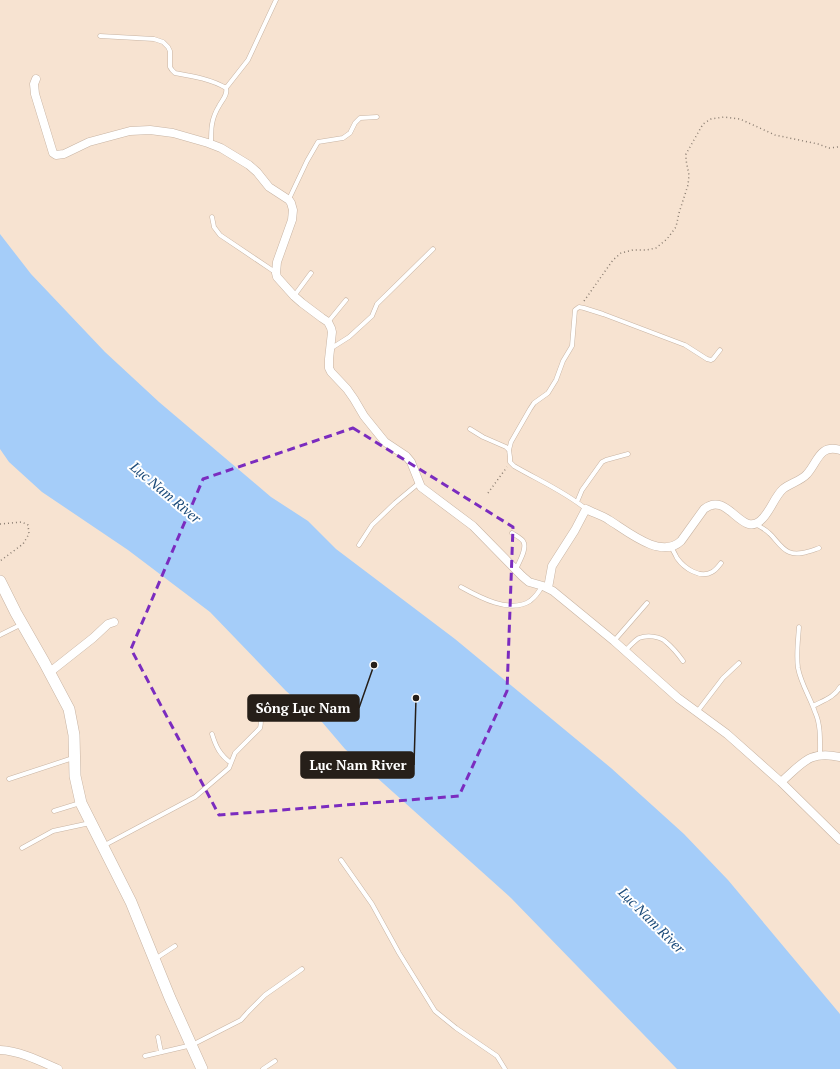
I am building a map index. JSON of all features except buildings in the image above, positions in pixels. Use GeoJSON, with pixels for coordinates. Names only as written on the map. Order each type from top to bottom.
{"type":"FeatureCollection","features":[{"type":"Feature","properties":{"kind":"street"},"geometry":{"type":"LineString","coordinates":[[36,79],[34,84],[35,94],[53,153],[56,155],[64,154],[89,142],[138,130],[173,133],[222,148],[249,165],[257,172],[269,187],[289,200],[293,210],[292,220],[277,262],[277,277],[302,304],[328,322],[332,332],[328,359],[331,372],[347,389],[364,416],[385,442],[406,456],[411,462],[422,487],[473,526],[529,582],[546,587],[569,604],[614,641],[678,698],[727,734],[781,782],[840,840]]}},
{"type":"Feature","properties":{"kind":"street"},"geometry":{"type":"LineString","coordinates":[[546,587],[552,566],[586,510],[607,518],[635,537],[648,543],[658,547],[671,547],[677,545],[681,541],[708,506],[719,505],[726,507],[746,524],[756,524],[760,522],[782,490],[807,475],[814,462],[824,450],[831,448],[840,450]]}},
{"type":"Feature","properties":{"kind":"street"},"geometry":{"type":"LineString","coordinates":[[0,581],[22,624],[50,672],[68,709],[74,735],[75,776],[81,803],[131,902],[170,998],[202,1069]]}},
{"type":"Feature","properties":{"kind":"street"},"geometry":{"type":"LineString","coordinates":[[50,672],[93,638],[108,624],[114,622]]}},
{"type":"Feature","properties":{"kind":"street"},"geometry":{"type":"LineString","coordinates":[[781,782],[811,757],[820,755],[840,757]]}},
{"type":"Feature","properties":{"kind":"street"},"geometry":{"type":"LineString","coordinates":[[0,1050],[8,1050],[26,1055],[58,1069]]}},
{"type":"Feature","properties":{"kind":"lane"},"geometry":{"type":"LineString","coordinates":[[211,144],[212,119],[226,94],[226,88],[248,60],[276,0]]}},
{"type":"Feature","properties":{"kind":"lane"},"geometry":{"type":"LineString","coordinates":[[100,36],[154,39],[163,42],[170,50],[170,67],[175,73],[206,80],[226,88]]}},
{"type":"Feature","properties":{"kind":"lane"},"geometry":{"type":"LineString","coordinates":[[289,200],[306,161],[318,142],[343,138],[350,133],[355,123],[360,118],[377,117]]}},
{"type":"Feature","properties":{"kind":"lane"},"geometry":{"type":"LineString","coordinates":[[212,217],[214,227],[220,234],[276,273]]}},
{"type":"Feature","properties":{"kind":"lane"},"geometry":{"type":"LineString","coordinates":[[330,349],[349,336],[372,316],[378,304],[433,249]]}},
{"type":"Feature","properties":{"kind":"lane"},"geometry":{"type":"LineString","coordinates":[[294,296],[310,273]]}},
{"type":"Feature","properties":{"kind":"lane"},"geometry":{"type":"LineString","coordinates":[[328,322],[346,300]]}},
{"type":"Feature","properties":{"kind":"lane"},"geometry":{"type":"LineString","coordinates":[[586,510],[560,491],[514,466],[510,462],[509,450],[511,442],[534,403],[548,393],[556,380],[563,361],[572,346],[574,312],[576,308],[584,308],[603,314],[685,345],[707,359],[713,359],[720,350]]}},
{"type":"Feature","properties":{"kind":"lane"},"geometry":{"type":"LineString","coordinates":[[470,429],[482,437],[506,447],[509,450]]}},
{"type":"Feature","properties":{"kind":"lane"},"geometry":{"type":"LineString","coordinates":[[577,502],[582,490],[602,462],[628,454]]}},
{"type":"Feature","properties":{"kind":"lane"},"geometry":{"type":"LineString","coordinates":[[359,545],[372,525],[395,503],[420,483]]}},
{"type":"Feature","properties":{"kind":"lane"},"geometry":{"type":"LineString","coordinates":[[756,524],[768,532],[780,546],[789,552],[809,552],[819,548]]}},
{"type":"Feature","properties":{"kind":"lane"},"geometry":{"type":"LineString","coordinates":[[512,533],[524,541],[525,547],[516,569]]}},
{"type":"Feature","properties":{"kind":"lane"},"geometry":{"type":"LineString","coordinates":[[671,547],[683,565],[698,573],[711,573],[717,569],[721,563]]}},
{"type":"Feature","properties":{"kind":"lane"},"geometry":{"type":"LineString","coordinates":[[461,587],[475,595],[494,602],[506,606],[514,606],[529,601],[546,587]]}},
{"type":"Feature","properties":{"kind":"lane"},"geometry":{"type":"LineString","coordinates":[[614,641],[647,604]]}},
{"type":"Feature","properties":{"kind":"lane"},"geometry":{"type":"LineString","coordinates":[[0,635],[22,624]]}},
{"type":"Feature","properties":{"kind":"lane"},"geometry":{"type":"LineString","coordinates":[[799,627],[797,651],[798,668],[804,687],[816,712],[819,730],[820,755]]}},
{"type":"Feature","properties":{"kind":"lane"},"geometry":{"type":"LineString","coordinates":[[625,651],[640,638],[646,636],[656,637],[667,642],[683,661]]}},
{"type":"Feature","properties":{"kind":"lane"},"geometry":{"type":"LineString","coordinates":[[697,712],[723,678],[739,663]]}},
{"type":"Feature","properties":{"kind":"lane"},"geometry":{"type":"LineString","coordinates":[[813,706],[832,696],[840,687]]}},
{"type":"Feature","properties":{"kind":"lane"},"geometry":{"type":"LineString","coordinates":[[103,846],[195,797],[229,768],[235,753],[260,728],[262,723],[258,710]]}},
{"type":"Feature","properties":{"kind":"lane"},"geometry":{"type":"LineString","coordinates":[[212,734],[216,746],[223,757],[231,763]]}},
{"type":"Feature","properties":{"kind":"lane"},"geometry":{"type":"LineString","coordinates":[[9,779],[75,758]]}},
{"type":"Feature","properties":{"kind":"lane"},"geometry":{"type":"LineString","coordinates":[[54,811],[81,803]]}},
{"type":"Feature","properties":{"kind":"lane"},"geometry":{"type":"LineString","coordinates":[[22,848],[53,831],[91,823]]}},
{"type":"Feature","properties":{"kind":"lane"},"geometry":{"type":"LineString","coordinates":[[341,860],[372,904],[399,953],[435,1011],[456,1028],[497,1056],[505,1069]]}},
{"type":"Feature","properties":{"kind":"lane"},"geometry":{"type":"LineString","coordinates":[[154,960],[175,946]]}},
{"type":"Feature","properties":{"kind":"lane"},"geometry":{"type":"LineString","coordinates":[[145,1056],[192,1045],[241,1020],[265,995],[302,969]]}},
{"type":"Feature","properties":{"kind":"lane"},"geometry":{"type":"LineString","coordinates":[[158,1037],[161,1052]]}},
{"type":"Feature","properties":{"kind":"lane"},"geometry":{"type":"LineString","coordinates":[[263,1069],[275,1061]]}},
{"type":"Feature","properties":{"kind":"path"},"geometry":{"type":"LineString","coordinates":[[579,307],[613,260],[621,253],[633,250],[656,248],[676,227],[688,185],[689,175],[686,154],[703,124],[711,119],[724,118],[740,120],[775,135],[818,144],[829,148],[838,147]]}},
{"type":"Feature","properties":{"kind":"path"},"geometry":{"type":"LineString","coordinates":[[488,493],[510,462]]}},
{"type":"Feature","properties":{"kind":"path"},"geometry":{"type":"LineString","coordinates":[[0,524],[22,522],[28,524],[29,534],[23,544],[0,561]]}},
{"type":"Feature","properties":{"kind":"highlighted area"},"geometry":{"type":"Polygon","coordinates":[[[353,428],[513,527],[507,691],[459,796],[219,815],[131,649],[203,479],[353,428]]]}},
{"type":"Feature","properties":{"kind":"water"},"geometry":{"type":"Polygon","coordinates":[[[0,234],[31,274],[105,352],[159,402],[271,497],[308,521],[336,549],[455,639],[611,768],[684,834],[728,880],[840,1014],[840,1069],[677,1069],[511,898],[345,749],[322,722],[286,691],[210,612],[128,550],[42,492],[9,462],[0,449],[0,234]]]}},
{"type":"Feature","properties":{"kind":"place","name":"Sông Lục Nam"},"geometry":{"type":"Point","coordinates":[374,665]}},
{"type":"Feature","properties":{"kind":"place","name":"Lục Nam River"},"geometry":{"type":"Point","coordinates":[416,698]}}]}
